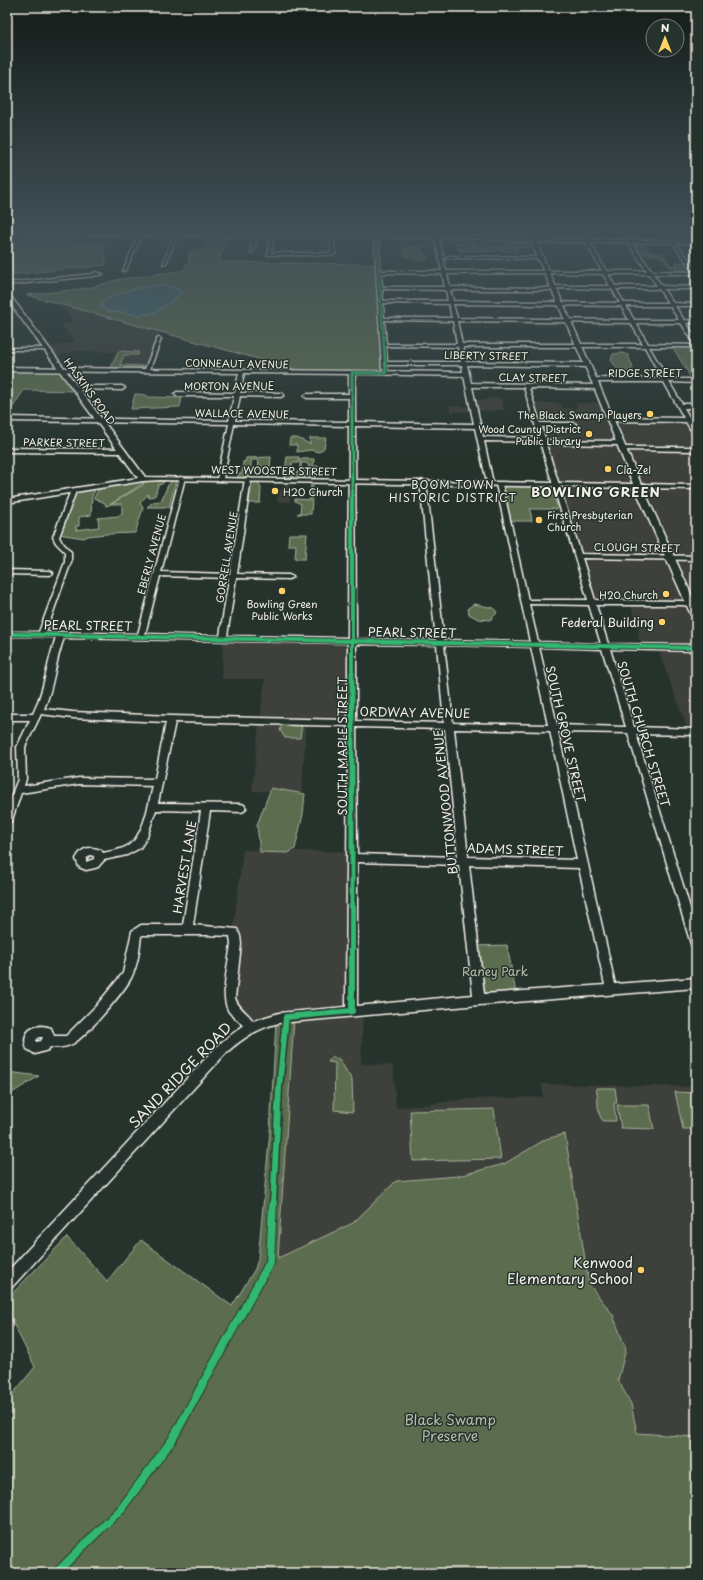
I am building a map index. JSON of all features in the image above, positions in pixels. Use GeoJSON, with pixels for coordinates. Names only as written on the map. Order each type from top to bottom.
{"type":"FeatureCollection","features":[{"type":"Feature","properties":{"kind":"main road","name":"HASKINS ROAD"},"geometry":{"type":"LineString","coordinates":[[16,308],[121,452],[143,479]]}},
{"type":"Feature","properties":{"kind":"main road"},"geometry":{"type":"LineString","coordinates":[[562,308],[670,558],[694,604],[696,615]]}},
{"type":"Feature","properties":{"kind":"main road","name":"WEST WOOSTER STREET"},"geometry":{"type":"LineString","coordinates":[[7,501],[143,479],[182,478],[696,487]]}},
{"type":"Feature","properties":{"kind":"street"},"geometry":{"type":"LineString","coordinates":[[381,308],[386,373]]}},
{"type":"Feature","properties":{"kind":"street","name":"SOUTH GROVE STREET"},"geometry":{"type":"LineString","coordinates":[[452,308],[480,439],[494,484],[525,602],[611,990]]}},
{"type":"Feature","properties":{"kind":"street"},"geometry":{"type":"LineString","coordinates":[[625,308],[696,434]]}},
{"type":"Feature","properties":{"kind":"street"},"geometry":{"type":"LineString","coordinates":[[674,308],[696,342]]}},
{"type":"Feature","properties":{"kind":"street"},"geometry":{"type":"LineString","coordinates":[[382,319],[696,322]]}},
{"type":"Feature","properties":{"kind":"street"},"geometry":{"type":"LineString","coordinates":[[147,370],[159,339]]}},
{"type":"Feature","properties":{"kind":"street"},"geometry":{"type":"LineString","coordinates":[[384,345],[696,346]]}},
{"type":"Feature","properties":{"kind":"street"},"geometry":{"type":"LineString","coordinates":[[9,351],[47,349]]}},
{"type":"Feature","properties":{"kind":"street","name":"LIBERTY STREET"},"geometry":{"type":"LineString","coordinates":[[385,363],[587,365]]}},
{"type":"Feature","properties":{"kind":"street","name":"CONNEAUT AVENUE"},"geometry":{"type":"LineString","coordinates":[[7,369],[466,374]]}},
{"type":"Feature","properties":{"kind":"street"},"geometry":{"type":"LineString","coordinates":[[220,479],[242,372]]}},
{"type":"Feature","properties":{"kind":"street","name":"SOUTH MAPLE STREET"},"geometry":{"type":"LineString","coordinates":[[352,373],[352,1011]]}},
{"type":"Feature","properties":{"kind":"street","name":"RIDGE STREET"},"geometry":{"type":"LineString","coordinates":[[596,384],[696,381]]}},
{"type":"Feature","properties":{"kind":"street","name":"CLAY STREET"},"geometry":{"type":"LineString","coordinates":[[469,385],[526,386],[596,384]]}},
{"type":"Feature","properties":{"kind":"street","name":"SOUTH CHURCH STREET"},"geometry":{"type":"LineString","coordinates":[[526,386],[696,944]]}},
{"type":"Feature","properties":{"kind":"street"},"geometry":{"type":"LineString","coordinates":[[76,388],[122,388]]}},
{"type":"Feature","properties":{"kind":"street","name":"MORTON AVENUE"},"geometry":{"type":"LineString","coordinates":[[178,394],[281,395]]}},
{"type":"Feature","properties":{"kind":"street"},"geometry":{"type":"LineString","coordinates":[[307,396],[352,396]]}},
{"type":"Feature","properties":{"kind":"street"},"geometry":{"type":"LineString","coordinates":[[680,406],[696,406]]}},
{"type":"Feature","properties":{"kind":"street","name":"WALLACE AVENUE"},"geometry":{"type":"LineString","coordinates":[[7,419],[478,426]]}},
{"type":"Feature","properties":{"kind":"street"},"geometry":{"type":"LineString","coordinates":[[611,419],[688,420]]}},
{"type":"Feature","properties":{"kind":"street"},"geometry":{"type":"LineString","coordinates":[[538,425],[574,425]]}},
{"type":"Feature","properties":{"kind":"street"},"geometry":{"type":"LineString","coordinates":[[480,439],[696,449]]}},
{"type":"Feature","properties":{"kind":"street","name":"PARKER STREET"},"geometry":{"type":"LineString","coordinates":[[7,450],[121,452]]}},
{"type":"Feature","properties":{"kind":"street","name":"EBERLY AVENUE"},"geometry":{"type":"LineString","coordinates":[[141,636],[182,478]]}},
{"type":"Feature","properties":{"kind":"street","name":"GORRELL AVENUE"},"geometry":{"type":"LineString","coordinates":[[223,638],[248,479]]}},
{"type":"Feature","properties":{"kind":"street","name":"BUTTONWOOD AVENUE"},"geometry":{"type":"LineString","coordinates":[[422,482],[463,861],[480,1000]]}},
{"type":"Feature","properties":{"kind":"street"},"geometry":{"type":"LineString","coordinates":[[42,634],[68,562],[68,554],[58,542],[56,535],[73,491]]}},
{"type":"Feature","properties":{"kind":"street","name":"CLOUGH STREET"},"geometry":{"type":"LineString","coordinates":[[579,556],[696,558]]}},
{"type":"Feature","properties":{"kind":"street"},"geometry":{"type":"LineString","coordinates":[[7,572],[50,573],[65,568]]}},
{"type":"Feature","properties":{"kind":"street"},"geometry":{"type":"LineString","coordinates":[[50,573],[62,578]]}},
{"type":"Feature","properties":{"kind":"street"},"geometry":{"type":"LineString","coordinates":[[157,574],[289,577]]}},
{"type":"Feature","properties":{"kind":"street"},"geometry":{"type":"LineString","coordinates":[[525,602],[694,604]]}},
{"type":"Feature","properties":{"kind":"street","name":"PEARL STREET"},"geometry":{"type":"LineString","coordinates":[[7,634],[696,648]]}},
{"type":"Feature","properties":{"kind":"street"},"geometry":{"type":"LineString","coordinates":[[7,820],[23,772],[21,747],[37,714],[48,686],[51,665],[61,634]]}},
{"type":"Feature","properties":{"kind":"street","name":"ORDWAY AVENUE"},"geometry":{"type":"LineString","coordinates":[[7,717],[37,714],[171,719],[696,732]]}},
{"type":"Feature","properties":{"kind":"street"},"geometry":{"type":"LineString","coordinates":[[100,857],[120,854],[136,846],[145,834],[158,783],[171,719]]}},
{"type":"Feature","properties":{"kind":"street"},"geometry":{"type":"LineString","coordinates":[[18,790],[79,781],[158,783]]}},
{"type":"Feature","properties":{"kind":"street"},"geometry":{"type":"LineString","coordinates":[[152,806],[241,808]]}},
{"type":"Feature","properties":{"kind":"street","name":"HARVEST LANE"},"geometry":{"type":"LineString","coordinates":[[187,930],[206,807]]}},
{"type":"Feature","properties":{"kind":"street","name":"ADAMS STREET"},"geometry":{"type":"LineString","coordinates":[[352,858],[582,864]]}},
{"type":"Feature","properties":{"kind":"street"},"geometry":{"type":"LineString","coordinates":[[48,1041],[61,1042],[74,1038],[118,987],[126,977],[130,968],[136,934],[141,930],[233,932],[236,944],[230,993],[231,1003],[233,1008],[244,1017],[250,1027]]}},
{"type":"Feature","properties":{"kind":"street","name":"SAND RIDGE ROAD"},"geometry":{"type":"LineString","coordinates":[[7,1282],[218,1054],[232,1040],[250,1027],[268,1020],[279,1018],[696,983]]}},
{"type":"Feature","properties":{"kind":"shaded area"},"geometry":{"type":"Polygon","coordinates":[[[62,308],[73,308],[162,332],[147,370],[107,370],[115,352],[77,351],[52,356],[46,348],[76,342],[61,325],[74,322],[62,308]]]}},
{"type":"Feature","properties":{"kind":"shaded area"},"geometry":{"type":"Polygon","coordinates":[[[487,398],[501,398],[504,410],[451,412],[449,406],[474,407],[472,400],[487,400],[487,398]]]}},
{"type":"Feature","properties":{"kind":"shaded area"},"geometry":{"type":"Polygon","coordinates":[[[531,403],[560,403],[562,408],[577,408],[576,403],[604,403],[611,419],[687,420],[680,406],[696,406],[696,727],[687,727],[657,647],[642,647],[638,635],[639,630],[630,603],[592,602],[531,403]]]}},
{"type":"Feature","properties":{"kind":"shaded area"},"geometry":{"type":"Polygon","coordinates":[[[283,486],[291,486],[290,502],[277,502],[283,486]]]}},
{"type":"Feature","properties":{"kind":"shaded area"},"geometry":{"type":"Polygon","coordinates":[[[223,638],[352,640],[352,723],[260,721],[265,679],[222,679],[223,638]]]}},
{"type":"Feature","properties":{"kind":"shaded area"},"geometry":{"type":"Polygon","coordinates":[[[259,723],[306,724],[302,792],[252,791],[259,723]]]}},
{"type":"Feature","properties":{"kind":"shaded area"},"geometry":{"type":"Polygon","coordinates":[[[243,850],[355,852],[357,863],[357,1003],[353,1011],[363,1010],[361,1064],[393,1065],[396,1108],[469,1099],[543,1097],[542,1084],[696,1087],[696,1437],[637,1433],[631,1404],[618,1380],[626,1348],[613,1315],[589,1284],[565,1135],[546,1139],[504,1164],[458,1176],[396,1181],[393,1420],[352,1223],[278,1258],[294,1017],[257,1024],[233,1008],[233,932],[243,850]]]}},
{"type":"Feature","properties":{"kind":"green space"},"geometry":{"type":"Polygon","coordinates":[[[73,308],[379,308],[383,372],[302,371],[73,308]]]}},
{"type":"Feature","properties":{"kind":"green space"},"geometry":{"type":"Polygon","coordinates":[[[672,346],[696,346],[696,381],[693,381],[672,346]]]}},
{"type":"Feature","properties":{"kind":"green space"},"geometry":{"type":"Polygon","coordinates":[[[119,351],[139,352],[138,355],[124,355],[120,365],[146,366],[145,368],[111,368],[119,351]]]}},
{"type":"Feature","properties":{"kind":"green space"},"geometry":{"type":"Polygon","coordinates":[[[622,353],[628,355],[633,368],[629,372],[618,370],[611,360],[613,354],[622,353]]]}},
{"type":"Feature","properties":{"kind":"green space"},"geometry":{"type":"Polygon","coordinates":[[[7,369],[62,369],[77,391],[24,390],[7,416],[7,369]]]}},
{"type":"Feature","properties":{"kind":"green space"},"geometry":{"type":"Polygon","coordinates":[[[135,394],[146,395],[148,397],[182,398],[180,407],[131,409],[135,394]]]}},
{"type":"Feature","properties":{"kind":"green space"},"geometry":{"type":"Polygon","coordinates":[[[290,438],[297,438],[310,444],[310,438],[326,438],[324,448],[319,452],[310,450],[297,452],[297,445],[289,445],[290,438]]]}},
{"type":"Feature","properties":{"kind":"green space"},"geometry":{"type":"Polygon","coordinates":[[[271,457],[269,477],[269,468],[258,469],[259,460],[251,460],[251,468],[248,470],[248,477],[243,477],[253,478],[238,478],[238,475],[242,473],[243,462],[246,461],[246,458],[271,457]]]}},
{"type":"Feature","properties":{"kind":"green space"},"geometry":{"type":"Polygon","coordinates":[[[287,457],[299,457],[298,463],[292,463],[292,470],[289,470],[289,474],[292,475],[292,478],[298,471],[298,479],[284,478],[287,457]]]}},
{"type":"Feature","properties":{"kind":"green space"},"geometry":{"type":"Polygon","coordinates":[[[300,459],[314,459],[313,466],[318,466],[318,469],[311,469],[310,475],[315,476],[314,478],[325,479],[308,479],[307,470],[309,466],[307,463],[301,463],[301,470],[305,470],[305,477],[300,478],[300,459]]]}},
{"type":"Feature","properties":{"kind":"green space"},"geometry":{"type":"Polygon","coordinates":[[[152,480],[165,481],[158,485],[155,496],[148,497],[148,494],[140,503],[143,508],[135,533],[106,534],[88,536],[84,538],[58,534],[73,494],[78,491],[91,489],[95,490],[92,496],[91,515],[79,517],[79,526],[76,526],[76,530],[99,527],[98,518],[118,516],[122,513],[122,504],[111,504],[143,485],[144,482],[152,480]]]}},
{"type":"Feature","properties":{"kind":"green space"},"geometry":{"type":"Polygon","coordinates":[[[143,481],[142,484],[109,505],[106,506],[105,503],[94,498],[98,490],[104,487],[143,481]]]}},
{"type":"Feature","properties":{"kind":"green space"},"geometry":{"type":"Polygon","coordinates":[[[172,481],[176,481],[169,507],[147,507],[153,502],[161,501],[168,485],[172,481]]]}},
{"type":"Feature","properties":{"kind":"green space"},"geometry":{"type":"Polygon","coordinates":[[[251,482],[258,482],[261,487],[260,503],[249,503],[251,482]]]}},
{"type":"Feature","properties":{"kind":"green space"},"geometry":{"type":"Polygon","coordinates":[[[311,483],[313,483],[311,514],[297,514],[300,513],[301,504],[295,501],[295,499],[310,500],[311,483]]]}},
{"type":"Feature","properties":{"kind":"green space"},"geometry":{"type":"Polygon","coordinates":[[[503,486],[551,487],[558,509],[530,509],[532,521],[510,521],[503,486]]]}},
{"type":"Feature","properties":{"kind":"green space"},"geometry":{"type":"Polygon","coordinates":[[[289,534],[307,534],[305,559],[295,559],[296,545],[288,545],[289,534]]]}},
{"type":"Feature","properties":{"kind":"green space"},"geometry":{"type":"Polygon","coordinates":[[[474,604],[494,608],[497,613],[490,620],[478,619],[469,614],[468,608],[474,604]]]}},
{"type":"Feature","properties":{"kind":"green space"},"geometry":{"type":"Polygon","coordinates":[[[283,723],[302,723],[300,738],[285,738],[280,730],[283,723]]]}},
{"type":"Feature","properties":{"kind":"green space"},"geometry":{"type":"Polygon","coordinates":[[[271,788],[305,794],[303,814],[295,849],[288,853],[260,852],[257,825],[271,788]]]}},
{"type":"Feature","properties":{"kind":"green space","name":"Raney Park"},"geometry":{"type":"Polygon","coordinates":[[[507,945],[516,994],[484,995],[475,946],[507,945]]]}},
{"type":"Feature","properties":{"kind":"green space","name":"Black Swamp Preserve"},"geometry":{"type":"Polygon","coordinates":[[[294,1019],[278,1258],[353,1223],[396,1181],[458,1176],[504,1164],[546,1139],[565,1134],[589,1284],[613,1315],[626,1349],[618,1380],[631,1404],[637,1433],[696,1437],[696,1573],[7,1573],[7,1401],[35,1367],[7,1311],[7,1299],[67,1237],[107,1281],[141,1240],[232,1306],[255,1269],[258,1259],[270,1131],[276,1022],[294,1019]]]}},
{"type":"Feature","properties":{"kind":"green space"},"geometry":{"type":"Polygon","coordinates":[[[332,1057],[339,1059],[352,1080],[353,1112],[334,1110],[335,1063],[328,1062],[332,1057]]]}},
{"type":"Feature","properties":{"kind":"green space"},"geometry":{"type":"Polygon","coordinates":[[[8,1072],[39,1076],[7,1096],[8,1072]]]}},
{"type":"Feature","properties":{"kind":"green space"},"geometry":{"type":"Polygon","coordinates":[[[596,1088],[615,1088],[617,1103],[614,1103],[616,1121],[603,1121],[601,1118],[598,1110],[596,1088]]]}},
{"type":"Feature","properties":{"kind":"green space"},"geometry":{"type":"Polygon","coordinates":[[[675,1092],[696,1093],[696,1129],[683,1129],[675,1092]]]}},
{"type":"Feature","properties":{"kind":"green space"},"geometry":{"type":"Polygon","coordinates":[[[617,1105],[649,1105],[654,1129],[621,1128],[617,1105]]]}},
{"type":"Feature","properties":{"kind":"green space"},"geometry":{"type":"Polygon","coordinates":[[[494,1109],[501,1159],[413,1161],[410,1111],[494,1109]]]}},
{"type":"Feature","properties":{"kind":"water"},"geometry":{"type":"Polygon","coordinates":[[[101,308],[163,308],[157,312],[138,315],[107,311],[101,308]]]}},
{"type":"Feature","properties":{"kind":"cycle path"},"geometry":{"type":"LineString","coordinates":[[56,1573],[121,1509],[172,1440],[270,1262],[279,1088],[286,1017],[352,1011],[352,373],[386,373],[381,308]]}},
{"type":"Feature","properties":{"kind":"cycle path"},"geometry":{"type":"LineString","coordinates":[[7,634],[696,648]]}},
{"type":"Feature","properties":{"kind":"place","name":"The Black Swamp Players"},"geometry":{"type":"Point","coordinates":[650,414]}},
{"type":"Feature","properties":{"kind":"place","name":"Wood County District Public Library"},"geometry":{"type":"Point","coordinates":[589,434]}},
{"type":"Feature","properties":{"kind":"place","name":"Cla-Zel"},"geometry":{"type":"Point","coordinates":[608,469]}},
{"type":"Feature","properties":{"kind":"place","name":"H2O Church"},"geometry":{"type":"Point","coordinates":[275,491]}},
{"type":"Feature","properties":{"kind":"place","name":"First Presbyterian Church"},"geometry":{"type":"Point","coordinates":[539,520]}},
{"type":"Feature","properties":{"kind":"place","name":"Bowling Green Public Works"},"geometry":{"type":"Point","coordinates":[282,591]}},
{"type":"Feature","properties":{"kind":"place","name":"H20 Church"},"geometry":{"type":"Point","coordinates":[666,594]}},
{"type":"Feature","properties":{"kind":"place","name":"Federal Building"},"geometry":{"type":"Point","coordinates":[662,622]}},
{"type":"Feature","properties":{"kind":"place","name":"Kenwood Elementary School"},"geometry":{"type":"Point","coordinates":[641,1270]}},
{"type":"Feature","properties":{"kind":"district","name":"BOOM TOWN HISTORIC DISTRICT"},"geometry":{"type":"Point","coordinates":[453,490]}},
{"type":"Feature","properties":{"kind":"district","name":"BOWLING GREEN"},"geometry":{"type":"Point","coordinates":[596,491]}}]}
